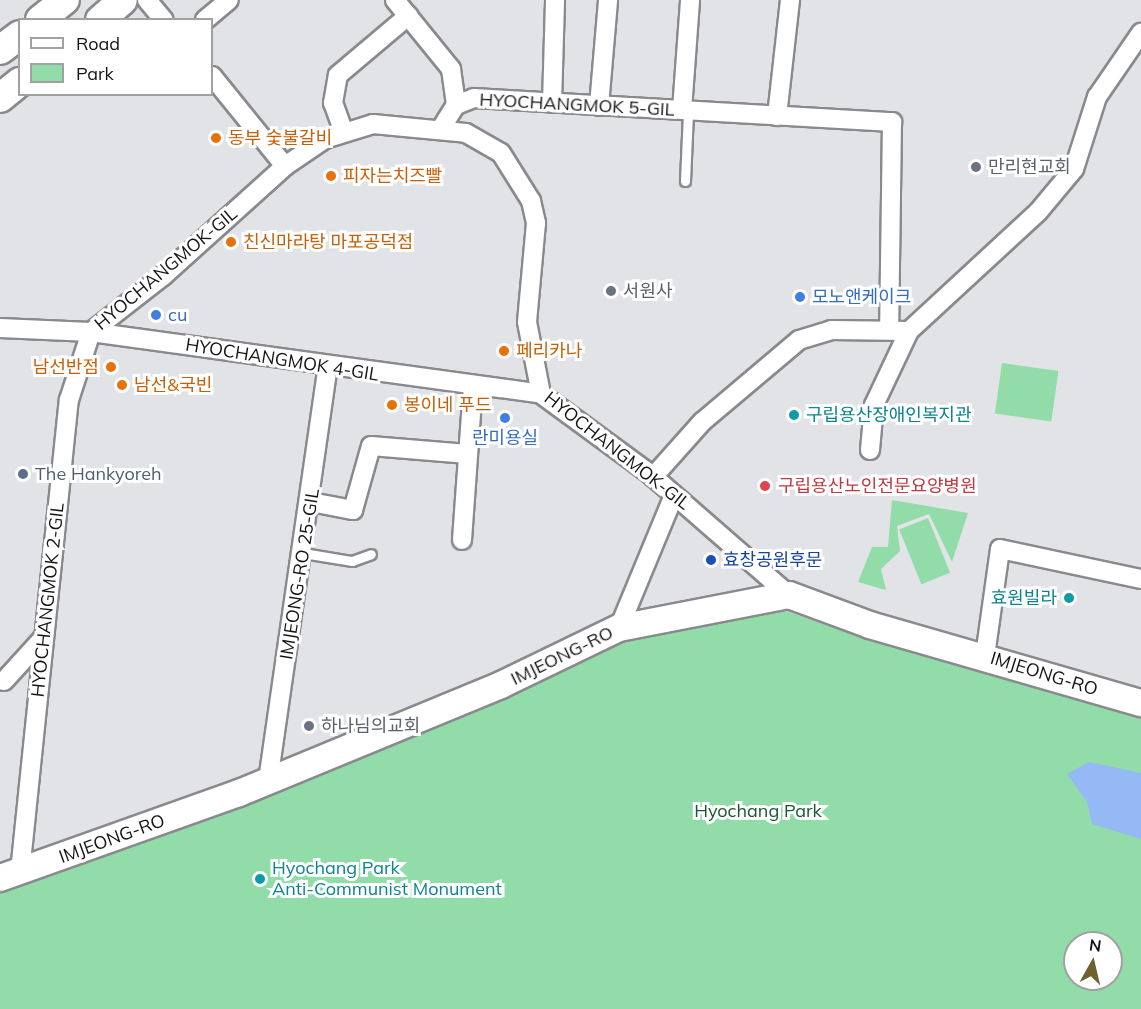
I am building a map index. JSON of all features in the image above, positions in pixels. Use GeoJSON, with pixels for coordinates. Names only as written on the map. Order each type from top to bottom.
{"type":"FeatureCollection","features":[{"type":"Feature","properties":{"kind":"main road"},"geometry":{"type":"LineString","coordinates":[[42,18],[65,0]]}},
{"type":"Feature","properties":{"kind":"main road"},"geometry":{"type":"LineString","coordinates":[[102,18],[123,0]]}},
{"type":"Feature","properties":{"kind":"main road"},"geometry":{"type":"LineString","coordinates":[[0,50],[18,36]]}},
{"type":"Feature","properties":{"kind":"main road"},"geometry":{"type":"LineString","coordinates":[[0,98],[18,84]]}},
{"type":"Feature","properties":{"kind":"street"},"geometry":{"type":"LineString","coordinates":[[147,0],[162,18]]}},
{"type":"Feature","properties":{"kind":"street"},"geometry":{"type":"LineString","coordinates":[[207,18],[229,0]]}},
{"type":"Feature","properties":{"kind":"street"},"geometry":{"type":"LineString","coordinates":[[552,103],[555,0]]}},
{"type":"Feature","properties":{"kind":"street"},"geometry":{"type":"LineString","coordinates":[[599,106],[608,0]]}},
{"type":"Feature","properties":{"kind":"street"},"geometry":{"type":"LineString","coordinates":[[685,111],[690,0]]}},
{"type":"Feature","properties":{"kind":"street"},"geometry":{"type":"LineString","coordinates":[[777,116],[790,0]]}},
{"type":"Feature","properties":{"kind":"street"},"geometry":{"type":"LineString","coordinates":[[343,130],[333,103],[338,75],[402,6],[451,69],[456,105]]}},
{"type":"Feature","properties":{"kind":"street"},"geometry":{"type":"LineString","coordinates":[[870,450],[874,405],[909,331],[1038,212],[1074,169],[1097,97],[1141,33]]}},
{"type":"Feature","properties":{"kind":"street"},"geometry":{"type":"LineString","coordinates":[[213,77],[285,166]]}},
{"type":"Feature","properties":{"kind":"street","name":"HYOCHANGMOK 5-GIL"},"geometry":{"type":"LineString","coordinates":[[442,127],[456,105],[474,98],[892,122],[889,330]]}},
{"type":"Feature","properties":{"kind":"street","name":"HYOCHANGMOK-GIL"},"geometry":{"type":"LineString","coordinates":[[0,328],[91,332],[163,276],[285,166],[343,130],[373,124],[442,127],[484,140],[501,153],[531,201],[536,223],[527,322],[541,394],[653,477],[789,595]]}},
{"type":"Feature","properties":{"kind":"street"},"geometry":{"type":"LineString","coordinates":[[653,477],[702,422],[799,340],[831,330],[909,331]]}},
{"type":"Feature","properties":{"kind":"street","name":"HYOCHANGMOK 4-GIL"},"geometry":{"type":"LineString","coordinates":[[91,332],[472,388],[541,394]]}},
{"type":"Feature","properties":{"kind":"street","name":"HYOCHANGMOK 2-GIL"},"geometry":{"type":"LineString","coordinates":[[10,875],[45,637],[69,400],[91,332]]}},
{"type":"Feature","properties":{"kind":"street","name":"IMJEONG-RO 25-GIL"},"geometry":{"type":"LineString","coordinates":[[268,781],[311,502],[328,367]]}},
{"type":"Feature","properties":{"kind":"street"},"geometry":{"type":"LineString","coordinates":[[462,540],[472,388]]}},
{"type":"Feature","properties":{"kind":"street"},"geometry":{"type":"LineString","coordinates":[[311,502],[353,510],[371,446],[468,454]]}},
{"type":"Feature","properties":{"kind":"street"},"geometry":{"type":"LineString","coordinates":[[619,628],[674,495]]}},
{"type":"Feature","properties":{"kind":"street"},"geometry":{"type":"LineString","coordinates":[[985,656],[1000,549],[1141,579]]}},
{"type":"Feature","properties":{"kind":"street","name":"IMJEONG-RO"},"geometry":{"type":"LineString","coordinates":[[10,875],[268,781],[501,685],[619,628],[789,595],[870,625],[985,656],[1141,703]]}},
{"type":"Feature","properties":{"kind":"street"},"geometry":{"type":"LineString","coordinates":[[4,681],[45,637]]}},
{"type":"Feature","properties":{"kind":"lane","name":"HYOCHANGMOK 5-GIL"},"geometry":{"type":"LineString","coordinates":[[685,111],[685,181]]}},
{"type":"Feature","properties":{"kind":"lane"},"geometry":{"type":"LineString","coordinates":[[303,553],[352,561],[371,554]]}},
{"type":"Feature","properties":{"kind":"green space"},"geometry":{"type":"Polygon","coordinates":[[[1002,363],[1058,371],[1051,421],[995,414],[1002,363]]]}},
{"type":"Feature","properties":{"kind":"green space"},"geometry":{"type":"Polygon","coordinates":[[[892,500],[968,513],[952,562],[929,514],[897,526],[900,551],[881,569],[886,590],[858,582],[872,547],[888,547],[892,500]]]}},
{"type":"Feature","properties":{"kind":"green space"},"geometry":{"type":"Polygon","coordinates":[[[928,518],[950,573],[921,584],[899,530],[928,518]]]}},
{"type":"Feature","properties":{"kind":"green space","name":"Hyochang Park"},"geometry":{"type":"Polygon","coordinates":[[[772,606],[862,638],[917,640],[1141,712],[1141,1009],[0,1009],[0,890],[621,638],[772,606]]]}},
{"type":"Feature","properties":{"kind":"water"},"geometry":{"type":"Polygon","coordinates":[[[1089,762],[1141,773],[1141,839],[1092,824],[1087,802],[1067,774],[1089,762]]]}},
{"type":"Feature","properties":{"kind":"place","name":"동부 숯불갈비"},"geometry":{"type":"Point","coordinates":[216,138]}},
{"type":"Feature","properties":{"kind":"place","name":"만리현교회"},"geometry":{"type":"Point","coordinates":[976,167]}},
{"type":"Feature","properties":{"kind":"place","name":"피자는치즈빨"},"geometry":{"type":"Point","coordinates":[331,176]}},
{"type":"Feature","properties":{"kind":"place","name":"친신마라탕 마포공덕점"},"geometry":{"type":"Point","coordinates":[231,242]}},
{"type":"Feature","properties":{"kind":"place","name":"서원사"},"geometry":{"type":"Point","coordinates":[611,291]}},
{"type":"Feature","properties":{"kind":"place","name":"모노앤케이크"},"geometry":{"type":"Point","coordinates":[800,297]}},
{"type":"Feature","properties":{"kind":"place","name":"cu"},"geometry":{"type":"Point","coordinates":[156,315]}},
{"type":"Feature","properties":{"kind":"place","name":"페리카나"},"geometry":{"type":"Point","coordinates":[504,351]}},
{"type":"Feature","properties":{"kind":"place","name":"남선반점"},"geometry":{"type":"Point","coordinates":[111,367]}},
{"type":"Feature","properties":{"kind":"place","name":"남선&국빈"},"geometry":{"type":"Point","coordinates":[122,385]}},
{"type":"Feature","properties":{"kind":"place","name":"봉이네 푸드"},"geometry":{"type":"Point","coordinates":[392,405]}},
{"type":"Feature","properties":{"kind":"place","name":"구립용산장애인복지관"},"geometry":{"type":"Point","coordinates":[794,415]}},
{"type":"Feature","properties":{"kind":"place","name":"란미용실"},"geometry":{"type":"Point","coordinates":[505,418]}},
{"type":"Feature","properties":{"kind":"place","name":"The Hankyoreh"},"geometry":{"type":"Point","coordinates":[23,474]}},
{"type":"Feature","properties":{"kind":"place","name":"구립용산노인전문요양병원"},"geometry":{"type":"Point","coordinates":[765,486]}},
{"type":"Feature","properties":{"kind":"place","name":"효창공원후문"},"geometry":{"type":"Point","coordinates":[711,560]}},
{"type":"Feature","properties":{"kind":"place","name":"효원빌라"},"geometry":{"type":"Point","coordinates":[1069,598]}},
{"type":"Feature","properties":{"kind":"place","name":"하나님의교회"},"geometry":{"type":"Point","coordinates":[309,726]}},
{"type":"Feature","properties":{"kind":"place","name":"Hyochang Park Anti-Communist Monument"},"geometry":{"type":"Point","coordinates":[260,879]}}]}
